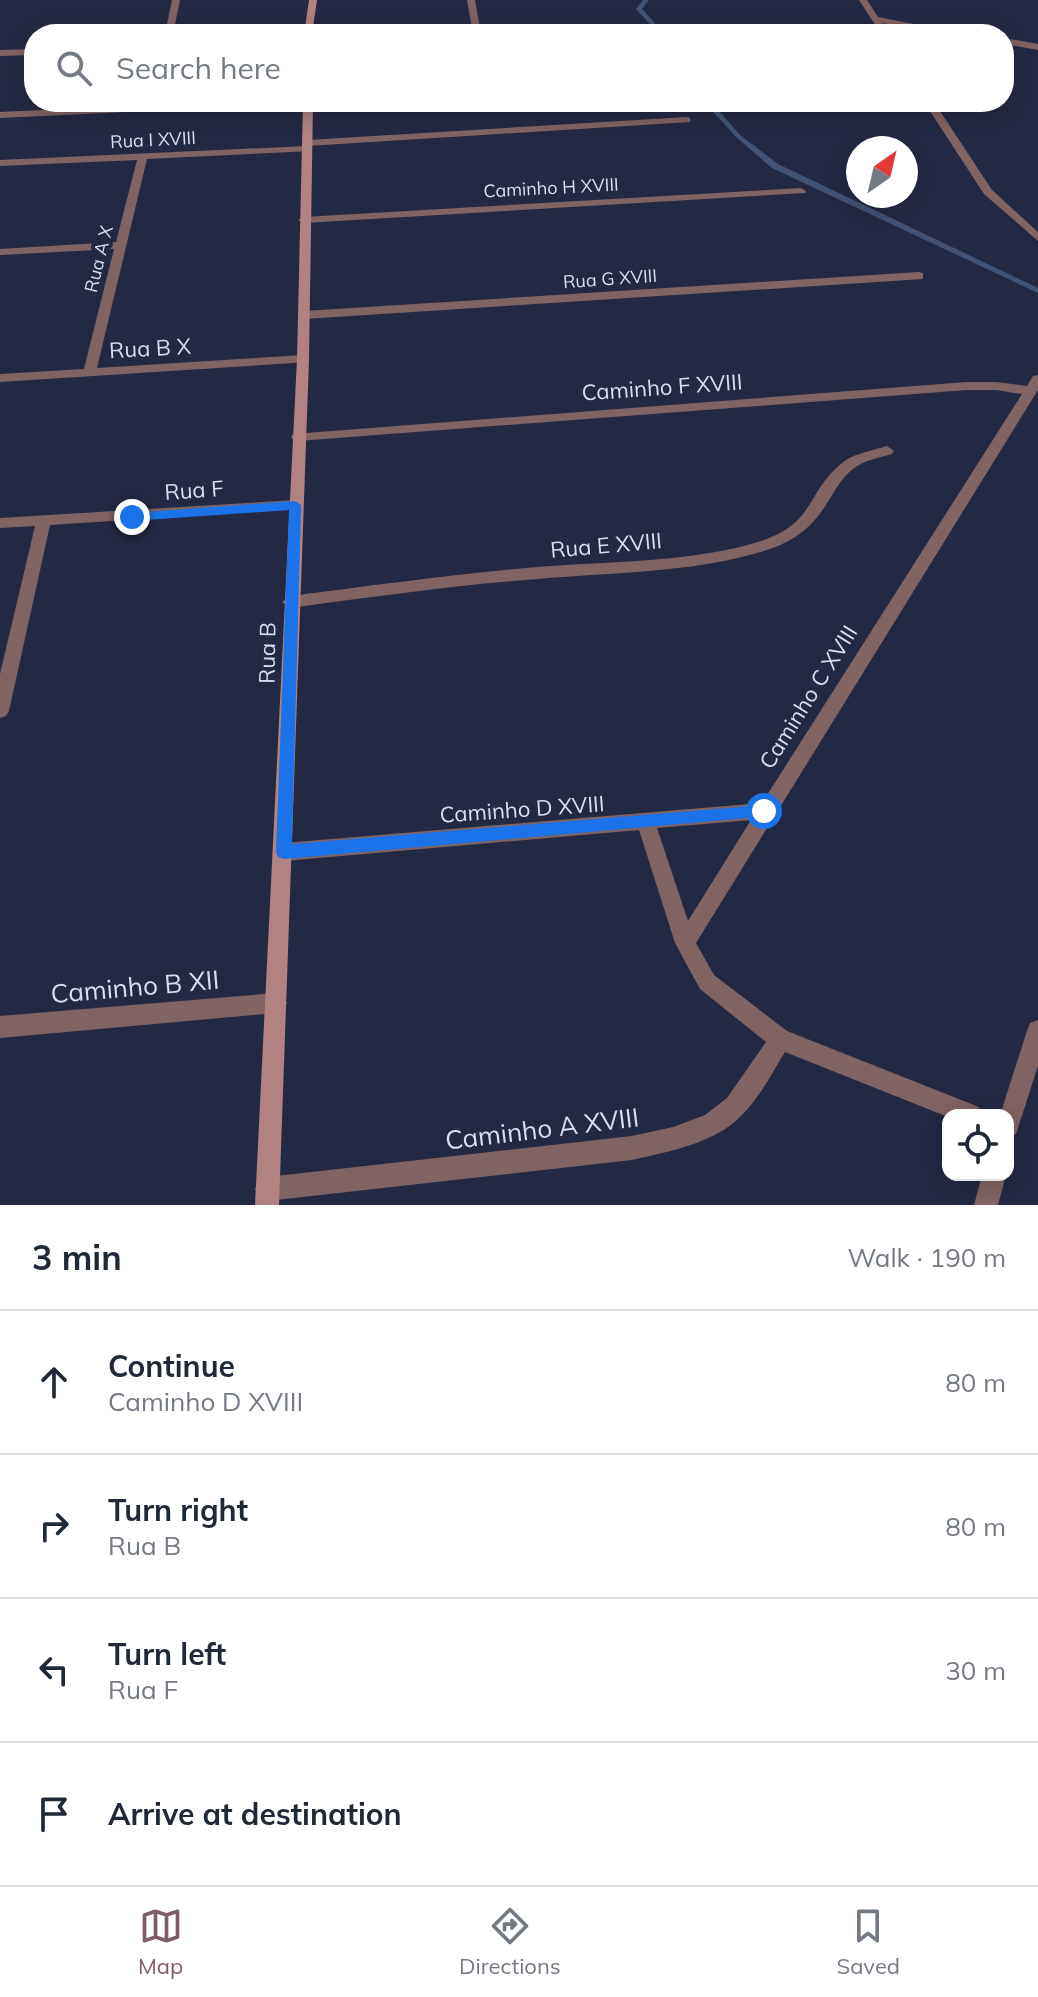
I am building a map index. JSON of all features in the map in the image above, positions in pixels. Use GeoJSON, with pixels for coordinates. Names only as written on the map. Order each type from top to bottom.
{"type":"FeatureCollection","features":[{"type":"Feature","properties":{"kind":"street"},"geometry":{"type":"LineString","coordinates":[[171,24],[176,0]]}},
{"type":"Feature","properties":{"kind":"street"},"geometry":{"type":"LineString","coordinates":[[309,24],[313,0]]}},
{"type":"Feature","properties":{"kind":"street"},"geometry":{"type":"LineString","coordinates":[[471,0],[475,24]]}},
{"type":"Feature","properties":{"kind":"street"},"geometry":{"type":"LineString","coordinates":[[863,0],[878,24]]}},
{"type":"Feature","properties":{"kind":"street"},"geometry":{"type":"LineString","coordinates":[[875,19],[904,24]]}},
{"type":"Feature","properties":{"kind":"street"},"geometry":{"type":"LineString","coordinates":[[1014,43],[1038,47]]}},
{"type":"Feature","properties":{"kind":"street"},"geometry":{"type":"LineString","coordinates":[[0,53],[24,52]]}},
{"type":"Feature","properties":{"kind":"street"},"geometry":{"type":"LineString","coordinates":[[0,115],[63,112]]}},
{"type":"Feature","properties":{"kind":"street","name":"Rua B"},"geometry":{"type":"LineString","coordinates":[[267,1197],[284,852],[290,602],[303,359],[308,112]]}},
{"type":"Feature","properties":{"kind":"street"},"geometry":{"type":"LineString","coordinates":[[936,112],[988,192],[1038,238]]}},
{"type":"Feature","properties":{"kind":"street","name":"Rua I XVIII"},"geometry":{"type":"LineString","coordinates":[[0,163],[687,120]]}},
{"type":"Feature","properties":{"kind":"street","name":"Rua A X"},"geometry":{"type":"LineString","coordinates":[[90,371],[143,156]]}},
{"type":"Feature","properties":{"kind":"street","name":"Caminho H XVIII"},"geometry":{"type":"LineString","coordinates":[[304,220],[801,191]]}},
{"type":"Feature","properties":{"kind":"street"},"geometry":{"type":"LineString","coordinates":[[0,252],[121,245]]}},
{"type":"Feature","properties":{"kind":"street","name":"Rua G XVIII"},"geometry":{"type":"LineString","coordinates":[[304,315],[919,276]]}},
{"type":"Feature","properties":{"kind":"street","name":"Rua B X"},"geometry":{"type":"LineString","coordinates":[[0,378],[303,359]]}},
{"type":"Feature","properties":{"kind":"street","name":"Caminho F XVIII"},"geometry":{"type":"LineString","coordinates":[[298,437],[967,386],[1034,385]]}},
{"type":"Feature","properties":{"kind":"street","name":"Caminho C XVIII"},"geometry":{"type":"LineString","coordinates":[[685,943],[764,811],[1034,385]]}},
{"type":"Feature","properties":{"kind":"street","name":"Rua E XVIII"},"geometry":{"type":"LineString","coordinates":[[290,602],[463,579],[695,560],[730,553],[771,542],[797,530],[811,517],[839,474],[857,460],[887,451]]}},
{"type":"Feature","properties":{"kind":"street","name":"Rua F"},"geometry":{"type":"LineString","coordinates":[[0,523],[295,505]]}},
{"type":"Feature","properties":{"kind":"street"},"geometry":{"type":"LineString","coordinates":[[0,711],[44,520]]}},
{"type":"Feature","properties":{"kind":"street","name":"Caminho D XVIII"},"geometry":{"type":"LineString","coordinates":[[284,852],[764,811]]}},
{"type":"Feature","properties":{"kind":"street"},"geometry":{"type":"LineString","coordinates":[[646,823],[685,943],[707,982],[780,1039],[956,1109]]}},
{"type":"Feature","properties":{"kind":"street","name":"Caminho B XII"},"geometry":{"type":"LineString","coordinates":[[0,1027],[276,1003]]}},
{"type":"Feature","properties":{"kind":"street"},"geometry":{"type":"LineString","coordinates":[[1013,1109],[1038,1031]]}},
{"type":"Feature","properties":{"kind":"street","name":"Caminho A XVIII"},"geometry":{"type":"LineString","coordinates":[[267,1197],[632,1148],[674,1139],[708,1127],[734,1107],[780,1039]]}},
{"type":"Feature","properties":{"kind":"street"},"geometry":{"type":"LineString","coordinates":[[986,1205],[992,1181]]}},
{"type":"Feature","properties":{"kind":"waterway"},"geometry":{"type":"LineString","coordinates":[[646,0],[639,9],[653,24]]}},
{"type":"Feature","properties":{"kind":"waterway"},"geometry":{"type":"LineString","coordinates":[[716,112],[738,136],[775,166],[1038,291]]}},
{"type":"Feature","properties":{"kind":"route"},"geometry":{"type":"LineString","coordinates":[[132,517],[295,505],[284,852],[764,811]]}}]}
